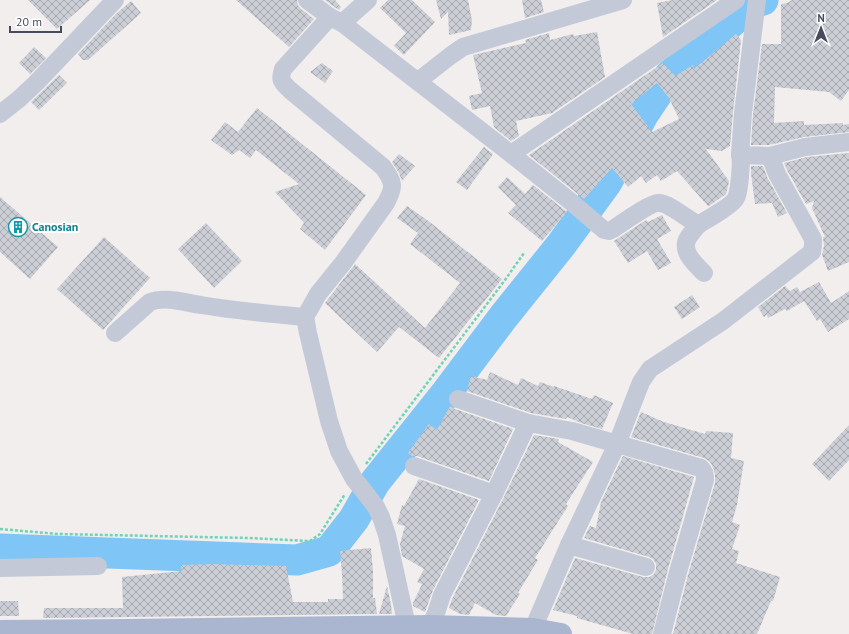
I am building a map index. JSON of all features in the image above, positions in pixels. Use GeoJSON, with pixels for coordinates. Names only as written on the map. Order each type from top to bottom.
{"type":"FeatureCollection","features":[{"type":"Feature","properties":{"kind":"main road"},"geometry":{"type":"LineString","coordinates":[[0,631],[128,632],[533,629],[561,634]]}},
{"type":"Feature","properties":{"kind":"street"},"geometry":{"type":"LineString","coordinates":[[0,114],[36,83],[115,0]]}},
{"type":"Feature","properties":{"kind":"street"},"geometry":{"type":"LineString","coordinates":[[307,0],[336,20],[511,154],[604,230],[609,231],[651,205],[658,203],[666,204],[698,225]]}},
{"type":"Feature","properties":{"kind":"street"},"geometry":{"type":"LineString","coordinates":[[368,0],[336,20],[282,69],[280,76],[281,82],[290,90],[383,167],[390,177],[392,185],[391,193],[386,203],[318,294],[305,317],[329,421],[339,451],[358,484],[376,507],[387,535],[408,630]]}},
{"type":"Feature","properties":{"kind":"street"},"geometry":{"type":"LineString","coordinates":[[418,82],[463,47],[624,0]]}},
{"type":"Feature","properties":{"kind":"street"},"geometry":{"type":"LineString","coordinates":[[511,154],[736,0]]}},
{"type":"Feature","properties":{"kind":"street"},"geometry":{"type":"LineString","coordinates":[[704,273],[690,257],[686,249],[687,239],[698,225],[736,200],[742,162],[740,155],[743,113],[757,4]]}},
{"type":"Feature","properties":{"kind":"street"},"geometry":{"type":"LineString","coordinates":[[740,155],[770,156],[805,147],[849,142]]}},
{"type":"Feature","properties":{"kind":"street"},"geometry":{"type":"LineString","coordinates":[[533,629],[569,545],[617,444],[641,382],[650,369],[723,321],[812,252],[813,239],[777,174],[770,156]]}},
{"type":"Feature","properties":{"kind":"street"},"geometry":{"type":"LineString","coordinates":[[115,333],[150,302],[156,299],[269,314],[305,317]]}},
{"type":"Feature","properties":{"kind":"street"},"geometry":{"type":"LineString","coordinates":[[458,399],[528,423],[572,431],[701,468],[704,471],[705,475],[703,487],[678,572],[662,634]]}},
{"type":"Feature","properties":{"kind":"street"},"geometry":{"type":"LineString","coordinates":[[430,630],[442,595],[494,494],[528,423]]}},
{"type":"Feature","properties":{"kind":"street"},"geometry":{"type":"LineString","coordinates":[[414,466],[494,494]]}},
{"type":"Feature","properties":{"kind":"street"},"geometry":{"type":"LineString","coordinates":[[569,545],[646,567]]}},
{"type":"Feature","properties":{"kind":"street"},"geometry":{"type":"LineString","coordinates":[[0,568],[98,566]]}},
{"type":"Feature","properties":{"kind":"path"},"geometry":{"type":"LineString","coordinates":[[0,529],[58,534],[249,538],[310,541],[320,534],[358,484],[524,253]]}},
{"type":"Feature","properties":{"kind":"building"},"geometry":{"type":"Polygon","coordinates":[[[28,0],[90,0],[57,29],[28,0]]]}},
{"type":"Feature","properties":{"kind":"building"},"geometry":{"type":"Polygon","coordinates":[[[236,0],[297,0],[300,8],[314,19],[289,47],[236,0]]]}},
{"type":"Feature","properties":{"kind":"building"},"geometry":{"type":"Polygon","coordinates":[[[325,0],[335,0],[341,7],[339,10],[325,0]]]}},
{"type":"Feature","properties":{"kind":"building"},"geometry":{"type":"Polygon","coordinates":[[[388,0],[412,0],[435,22],[404,55],[394,46],[406,33],[380,8],[388,0]]]}},
{"type":"Feature","properties":{"kind":"building"},"geometry":{"type":"Polygon","coordinates":[[[436,0],[468,0],[472,20],[471,30],[449,35],[448,12],[441,19],[436,0]]]}},
{"type":"Feature","properties":{"kind":"building"},"geometry":{"type":"Polygon","coordinates":[[[522,0],[541,0],[544,12],[525,18],[522,0]]]}},
{"type":"Feature","properties":{"kind":"building"},"geometry":{"type":"Polygon","coordinates":[[[673,0],[717,0],[663,37],[657,3],[673,0]]]}},
{"type":"Feature","properties":{"kind":"building"},"geometry":{"type":"Polygon","coordinates":[[[792,0],[849,0],[849,90],[841,101],[829,92],[775,87],[774,123],[804,121],[804,125],[843,123],[843,125],[849,124],[849,132],[804,137],[769,145],[751,145],[753,114],[762,44],[781,44],[781,4],[792,0]]]}},
{"type":"Feature","properties":{"kind":"building"},"geometry":{"type":"Polygon","coordinates":[[[131,1],[141,13],[88,60],[83,60],[78,54],[117,13],[131,1]]]}},
{"type":"Feature","properties":{"kind":"building"},"geometry":{"type":"Polygon","coordinates":[[[597,32],[605,77],[552,113],[516,121],[519,136],[511,141],[494,127],[490,106],[472,110],[469,96],[482,93],[473,55],[526,43],[525,40],[549,33],[550,40],[573,34],[574,36],[597,32]]]}},
{"type":"Feature","properties":{"kind":"building"},"geometry":{"type":"Polygon","coordinates":[[[736,34],[741,40],[730,146],[722,151],[706,149],[729,181],[726,194],[709,206],[677,171],[661,181],[657,175],[646,183],[641,176],[628,187],[612,168],[584,199],[529,155],[663,63],[675,76],[693,65],[694,69],[736,34]],[[657,83],[631,104],[652,132],[679,119],[669,98],[657,83]]]}},
{"type":"Feature","properties":{"kind":"building"},"geometry":{"type":"Polygon","coordinates":[[[34,47],[46,58],[30,74],[19,63],[34,47]]]}},
{"type":"Feature","properties":{"kind":"building"},"geometry":{"type":"Polygon","coordinates":[[[322,63],[333,71],[325,83],[310,72],[322,63]]]}},
{"type":"Feature","properties":{"kind":"building"},"geometry":{"type":"Polygon","coordinates":[[[59,75],[67,83],[39,110],[31,102],[59,75]]]}},
{"type":"Feature","properties":{"kind":"building"},"geometry":{"type":"Polygon","coordinates":[[[257,108],[366,195],[325,250],[300,229],[304,223],[275,192],[299,184],[256,150],[250,158],[239,150],[232,155],[211,140],[225,122],[238,132],[257,108]]]}},
{"type":"Feature","properties":{"kind":"building"},"geometry":{"type":"Polygon","coordinates":[[[484,147],[493,154],[467,190],[456,182],[484,147]]]}},
{"type":"Feature","properties":{"kind":"building"},"geometry":{"type":"Polygon","coordinates":[[[849,153],[849,262],[828,271],[822,255],[824,246],[823,237],[825,237],[812,208],[814,201],[806,204],[784,163],[807,157],[849,153]]]}},
{"type":"Feature","properties":{"kind":"building"},"geometry":{"type":"Polygon","coordinates":[[[399,154],[415,166],[402,181],[392,162],[399,154]]]}},
{"type":"Feature","properties":{"kind":"building"},"geometry":{"type":"Polygon","coordinates":[[[751,166],[763,166],[768,179],[787,213],[778,217],[772,203],[755,204],[751,166]]]}},
{"type":"Feature","properties":{"kind":"building"},"geometry":{"type":"Polygon","coordinates":[[[507,177],[525,194],[533,185],[567,212],[542,241],[508,213],[516,205],[498,187],[507,177]]]}},
{"type":"Feature","properties":{"kind":"building","name":"Canosian"},"geometry":{"type":"Polygon","coordinates":[[[0,197],[58,247],[30,279],[0,252],[0,197]]]}},
{"type":"Feature","properties":{"kind":"building"},"geometry":{"type":"Polygon","coordinates":[[[407,206],[502,279],[439,358],[399,327],[377,352],[325,303],[355,264],[425,328],[460,283],[410,244],[418,233],[397,218],[407,206]]]}},
{"type":"Feature","properties":{"kind":"building"},"geometry":{"type":"Polygon","coordinates":[[[662,215],[671,231],[657,239],[671,263],[658,270],[647,251],[628,263],[614,241],[646,220],[648,222],[662,215]]]}},
{"type":"Feature","properties":{"kind":"building"},"geometry":{"type":"Polygon","coordinates":[[[206,223],[242,261],[214,288],[178,249],[206,223]]]}},
{"type":"Feature","properties":{"kind":"building"},"geometry":{"type":"Polygon","coordinates":[[[104,237],[150,278],[103,330],[57,289],[104,237]]]}},
{"type":"Feature","properties":{"kind":"building"},"geometry":{"type":"Polygon","coordinates":[[[819,282],[831,303],[849,291],[849,319],[828,332],[820,319],[817,321],[804,301],[787,311],[785,309],[768,318],[767,315],[764,317],[758,307],[785,286],[790,291],[797,287],[800,292],[819,282]]]}},
{"type":"Feature","properties":{"kind":"building"},"geometry":{"type":"Polygon","coordinates":[[[692,295],[700,307],[682,319],[674,307],[692,295]]]}},
{"type":"Feature","properties":{"kind":"building"},"geometry":{"type":"Polygon","coordinates":[[[490,372],[518,385],[521,378],[538,386],[540,382],[592,399],[594,395],[613,403],[602,429],[567,417],[566,419],[531,413],[467,391],[471,376],[487,380],[490,372]]]}},
{"type":"Feature","properties":{"kind":"building"},"geometry":{"type":"Polygon","coordinates":[[[450,406],[513,429],[489,481],[417,456],[412,456],[408,453],[429,424],[437,430],[450,406]]]}},
{"type":"Feature","properties":{"kind":"building"},"geometry":{"type":"Polygon","coordinates":[[[641,412],[664,422],[705,434],[706,431],[733,433],[731,458],[744,461],[737,505],[732,522],[740,525],[732,549],[739,551],[736,563],[780,577],[773,601],[771,601],[757,634],[673,634],[688,575],[715,483],[715,474],[712,465],[704,458],[631,437],[641,412]]]}},
{"type":"Feature","properties":{"kind":"building"},"geometry":{"type":"Polygon","coordinates":[[[849,425],[849,460],[829,481],[812,464],[849,425]]]}},
{"type":"Feature","properties":{"kind":"building"},"geometry":{"type":"Polygon","coordinates":[[[534,435],[559,439],[558,442],[593,462],[566,504],[568,506],[535,558],[538,560],[518,593],[520,594],[506,616],[496,615],[475,603],[469,615],[460,614],[449,608],[452,599],[534,435]]]}},
{"type":"Feature","properties":{"kind":"building"},"geometry":{"type":"Polygon","coordinates":[[[623,456],[694,477],[668,569],[652,634],[633,634],[553,610],[575,558],[643,577],[653,575],[656,570],[656,564],[653,559],[649,557],[584,538],[590,526],[596,528],[601,502],[623,456]]]}},
{"type":"Feature","properties":{"kind":"building"},"geometry":{"type":"Polygon","coordinates":[[[419,479],[479,500],[433,590],[425,612],[413,606],[422,584],[417,582],[424,569],[402,556],[400,544],[405,526],[397,524],[402,505],[404,506],[419,479]]]}},
{"type":"Feature","properties":{"kind":"building"},"geometry":{"type":"Polygon","coordinates":[[[371,548],[373,598],[375,598],[377,614],[43,618],[44,608],[123,608],[122,577],[182,571],[181,565],[213,564],[286,566],[293,602],[328,602],[328,599],[343,599],[340,551],[371,548]]]}},
{"type":"Feature","properties":{"kind":"building"},"geometry":{"type":"Polygon","coordinates":[[[387,586],[392,614],[379,614],[387,586]]]}},
{"type":"Feature","properties":{"kind":"building"},"geometry":{"type":"Polygon","coordinates":[[[0,601],[18,601],[19,616],[0,616],[0,601]]]}},
{"type":"Feature","properties":{"kind":"waterway"},"geometry":{"type":"LineString","coordinates":[[0,549],[297,560],[329,551],[354,519],[375,482],[561,245],[607,182],[643,115],[669,76],[734,20],[747,5],[763,0]]}},
{"type":"Feature","properties":{"kind":"place","name":"Canosian"},"geometry":{"type":"Point","coordinates":[18,227]}}]}
